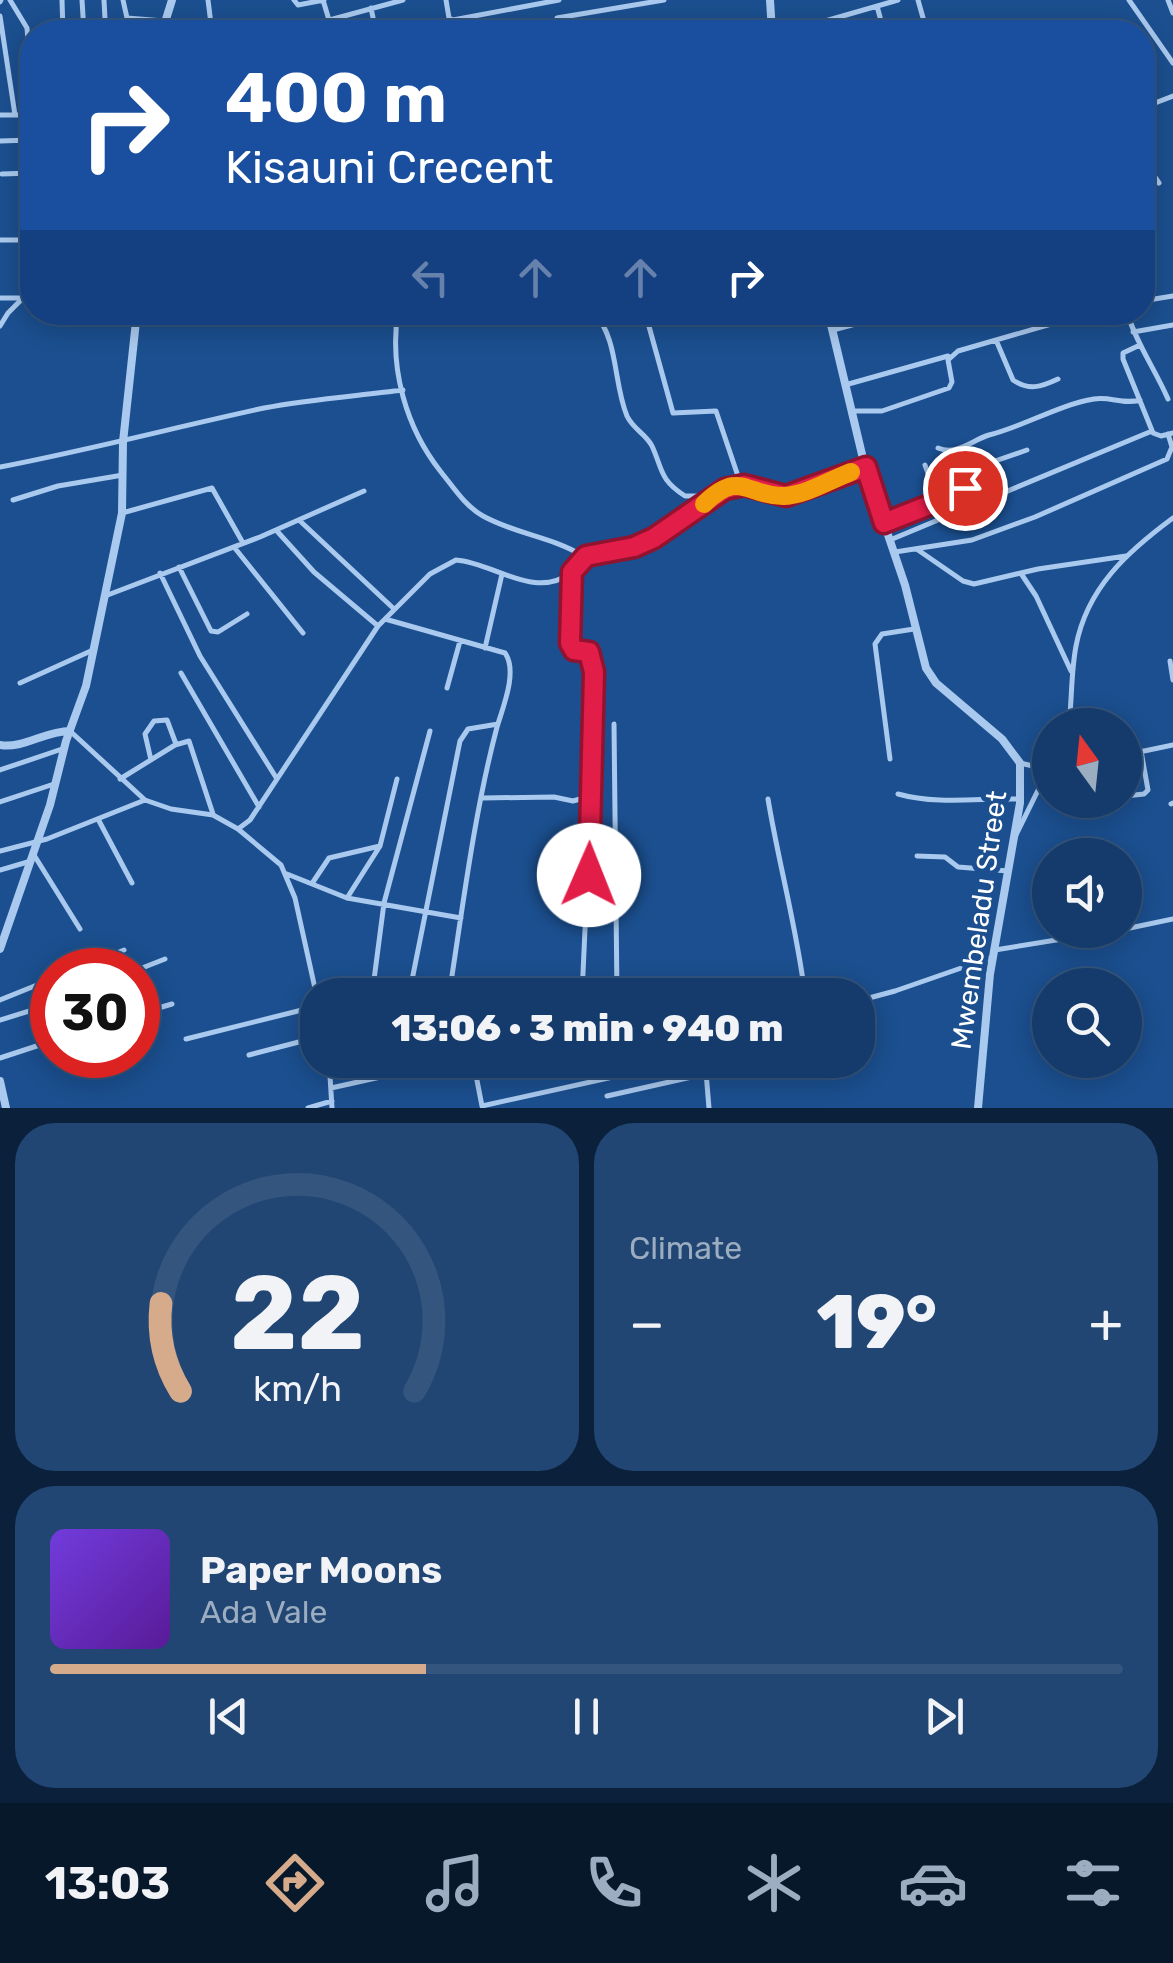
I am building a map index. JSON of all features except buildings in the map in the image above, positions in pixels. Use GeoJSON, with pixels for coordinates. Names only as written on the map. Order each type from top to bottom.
{"type":"FeatureCollection","features":[{"type":"Feature","properties":{"kind":"street"},"geometry":{"type":"LineString","coordinates":[[104,0],[106,20]]}},
{"type":"Feature","properties":{"kind":"street"},"geometry":{"type":"LineString","coordinates":[[123,0],[127,18],[152,20]]}},
{"type":"Feature","properties":{"kind":"street"},"geometry":{"type":"LineString","coordinates":[[294,0],[298,5],[324,0],[332,19]]}},
{"type":"Feature","properties":{"kind":"street"},"geometry":{"type":"LineString","coordinates":[[328,20],[403,0]]}},
{"type":"Feature","properties":{"kind":"street"},"geometry":{"type":"LineString","coordinates":[[447,0],[449,18],[453,20],[559,0]]}},
{"type":"Feature","properties":{"kind":"street"},"geometry":{"type":"LineString","coordinates":[[557,18],[664,0]]}},
{"type":"Feature","properties":{"kind":"street"},"geometry":{"type":"LineString","coordinates":[[829,20],[898,0]]}},
{"type":"Feature","properties":{"kind":"street"},"geometry":{"type":"LineString","coordinates":[[1168,0],[1173,13]]}},
{"type":"Feature","properties":{"kind":"street"},"geometry":{"type":"LineString","coordinates":[[877,6],[881,20]]}},
{"type":"Feature","properties":{"kind":"street"},"geometry":{"type":"LineString","coordinates":[[371,8],[374,20]]}},
{"type":"Feature","properties":{"kind":"street"},"geometry":{"type":"LineString","coordinates":[[0,16],[15,115]]}},
{"type":"Feature","properties":{"kind":"street"},"geometry":{"type":"LineString","coordinates":[[1155,37],[1173,62]]}},
{"type":"Feature","properties":{"kind":"street"},"geometry":{"type":"LineString","coordinates":[[0,115],[20,115]]}},
{"type":"Feature","properties":{"kind":"street"},"geometry":{"type":"LineString","coordinates":[[1155,178],[1159,184]]}},
{"type":"Feature","properties":{"kind":"street"},"geometry":{"type":"LineString","coordinates":[[0,326],[20,302]]}},
{"type":"Feature","properties":{"kind":"street"},"geometry":{"type":"LineString","coordinates":[[0,949],[86,686],[122,513],[123,442],[136,325]]}},
{"type":"Feature","properties":{"kind":"street"},"geometry":{"type":"LineString","coordinates":[[397,325],[395,358],[402,390],[426,452],[472,508],[502,525],[569,546],[586,556]]}},
{"type":"Feature","properties":{"kind":"street"},"geometry":{"type":"LineString","coordinates":[[602,325],[609,336],[625,410],[634,428],[651,444],[660,473],[685,496],[712,496]]}},
{"type":"Feature","properties":{"kind":"street"},"geometry":{"type":"LineString","coordinates":[[649,325],[673,413],[716,411],[741,485]]}},
{"type":"Feature","properties":{"kind":"street","name":"Mwembeladu Street"},"geometry":{"type":"LineString","coordinates":[[831,325],[866,467],[926,668],[936,683],[1002,740],[1020,763],[1020,799],[994,953],[978,1108]]}},
{"type":"Feature","properties":{"kind":"street"},"geometry":{"type":"LineString","coordinates":[[832,330],[852,325]]}},
{"type":"Feature","properties":{"kind":"street"},"geometry":{"type":"LineString","coordinates":[[845,385],[950,356],[1040,325]]}},
{"type":"Feature","properties":{"kind":"street"},"geometry":{"type":"LineString","coordinates":[[1131,325],[1168,399]]}},
{"type":"Feature","properties":{"kind":"street"},"geometry":{"type":"LineString","coordinates":[[1133,332],[1173,325]]}},
{"type":"Feature","properties":{"kind":"street"},"geometry":{"type":"LineString","coordinates":[[996,340],[1008,371],[1018,383],[1035,388],[1058,379]]}},
{"type":"Feature","properties":{"kind":"street"},"geometry":{"type":"LineString","coordinates":[[894,552],[972,540],[1161,462],[1172,452],[1171,433],[1160,436],[1152,431],[1122,355],[1140,345]]}},
{"type":"Feature","properties":{"kind":"street"},"geometry":{"type":"LineString","coordinates":[[851,411],[882,411],[949,388],[950,356]]}},
{"type":"Feature","properties":{"kind":"street"},"geometry":{"type":"LineString","coordinates":[[0,467],[276,406],[402,390]]}},
{"type":"Feature","properties":{"kind":"street"},"geometry":{"type":"LineString","coordinates":[[938,448],[956,450],[1096,398],[1126,404],[1140,400]]}},
{"type":"Feature","properties":{"kind":"street"},"geometry":{"type":"LineString","coordinates":[[890,540],[1152,431]]}},
{"type":"Feature","properties":{"kind":"street"},"geometry":{"type":"LineString","coordinates":[[884,523],[965,490],[962,477],[966,471],[1027,450]]}},
{"type":"Feature","properties":{"kind":"street"},"geometry":{"type":"LineString","coordinates":[[925,464],[938,502]]}},
{"type":"Feature","properties":{"kind":"street"},"geometry":{"type":"LineString","coordinates":[[238,829],[259,807],[378,626],[430,574],[451,561],[463,560],[529,582],[544,583],[565,578],[586,556],[634,547],[654,538],[684,520],[712,496],[741,485],[786,496],[866,467]]}},
{"type":"Feature","properties":{"kind":"street"},"geometry":{"type":"LineString","coordinates":[[13,500],[58,486],[123,476]]}},
{"type":"Feature","properties":{"kind":"street"},"geometry":{"type":"LineString","coordinates":[[122,513],[208,487],[243,543]]}},
{"type":"Feature","properties":{"kind":"street"},"geometry":{"type":"LineString","coordinates":[[102,598],[364,491]]}},
{"type":"Feature","properties":{"kind":"street"},"geometry":{"type":"LineString","coordinates":[[1070,708],[1086,610],[1115,566],[1173,518]]}},
{"type":"Feature","properties":{"kind":"street"},"geometry":{"type":"LineString","coordinates":[[299,520],[393,608]]}},
{"type":"Feature","properties":{"kind":"street"},"geometry":{"type":"LineString","coordinates":[[276,530],[314,572],[378,626]]}},
{"type":"Feature","properties":{"kind":"street"},"geometry":{"type":"LineString","coordinates":[[234,547],[303,633]]}},
{"type":"Feature","properties":{"kind":"street"},"geometry":{"type":"LineString","coordinates":[[918,550],[969,584],[1126,556]]}},
{"type":"Feature","properties":{"kind":"street"},"geometry":{"type":"LineString","coordinates":[[179,567],[211,630],[218,632],[247,614]]}},
{"type":"Feature","properties":{"kind":"street"},"geometry":{"type":"LineString","coordinates":[[572,572],[570,645],[574,650],[589,652],[594,672],[583,978]]}},
{"type":"Feature","properties":{"kind":"street"},"geometry":{"type":"LineString","coordinates":[[160,573],[200,656],[277,779]]}},
{"type":"Feature","properties":{"kind":"street"},"geometry":{"type":"LineString","coordinates":[[485,648],[502,574]]}},
{"type":"Feature","properties":{"kind":"street"},"geometry":{"type":"LineString","coordinates":[[1022,575],[1073,674]]}},
{"type":"Feature","properties":{"kind":"street"},"geometry":{"type":"LineString","coordinates":[[385,619],[505,653],[510,660],[505,706],[482,798],[452,978]]}},
{"type":"Feature","properties":{"kind":"street"},"geometry":{"type":"LineString","coordinates":[[890,759],[874,644],[882,634],[914,629]]}},
{"type":"Feature","properties":{"kind":"street"},"geometry":{"type":"LineString","coordinates":[[447,688],[460,641]]}},
{"type":"Feature","properties":{"kind":"street"},"geometry":{"type":"LineString","coordinates":[[20,682],[93,650]]}},
{"type":"Feature","properties":{"kind":"street"},"geometry":{"type":"LineString","coordinates":[[1170,660],[1173,680]]}},
{"type":"Feature","properties":{"kind":"street"},"geometry":{"type":"LineString","coordinates":[[181,673],[259,807]]}},
{"type":"Feature","properties":{"kind":"street"},"geometry":{"type":"LineString","coordinates":[[151,760],[145,734],[154,721],[168,720],[176,744]]}},
{"type":"Feature","properties":{"kind":"street"},"geometry":{"type":"LineString","coordinates":[[412,978],[460,740],[468,730],[498,724]]}},
{"type":"Feature","properties":{"kind":"street"},"geometry":{"type":"LineString","coordinates":[[614,724],[616,978]]}},
{"type":"Feature","properties":{"kind":"street"},"geometry":{"type":"LineString","coordinates":[[0,745],[10,747],[46,734],[70,731]]}},
{"type":"Feature","properties":{"kind":"street"},"geometry":{"type":"LineString","coordinates":[[70,731],[145,800],[171,809],[213,815],[238,829],[288,874],[347,898],[461,918]]}},
{"type":"Feature","properties":{"kind":"street"},"geometry":{"type":"LineString","coordinates":[[374,978],[384,904],[430,731]]}},
{"type":"Feature","properties":{"kind":"street"},"geometry":{"type":"LineString","coordinates":[[120,779],[186,741],[191,743],[213,815]]}},
{"type":"Feature","properties":{"kind":"street"},"geometry":{"type":"LineString","coordinates":[[1142,751],[1173,745]]}},
{"type":"Feature","properties":{"kind":"street"},"geometry":{"type":"LineString","coordinates":[[0,770],[65,748]]}},
{"type":"Feature","properties":{"kind":"street"},"geometry":{"type":"LineString","coordinates":[[1142,757],[1148,790],[1142,794]]}},
{"type":"Feature","properties":{"kind":"street"},"geometry":{"type":"LineString","coordinates":[[1020,763],[1032,765]]}},
{"type":"Feature","properties":{"kind":"street"},"geometry":{"type":"LineString","coordinates":[[347,898],[380,846],[397,780]]}},
{"type":"Feature","properties":{"kind":"street"},"geometry":{"type":"LineString","coordinates":[[0,802],[57,783]]}},
{"type":"Feature","properties":{"kind":"street"},"geometry":{"type":"LineString","coordinates":[[898,794],[958,800],[1020,799]]}},
{"type":"Feature","properties":{"kind":"street"},"geometry":{"type":"LineString","coordinates":[[482,798],[554,797],[573,801],[590,796]]}},
{"type":"Feature","properties":{"kind":"street"},"geometry":{"type":"LineString","coordinates":[[768,799],[803,978]]}},
{"type":"Feature","properties":{"kind":"street"},"geometry":{"type":"LineString","coordinates":[[0,850],[46,838],[145,800]]}},
{"type":"Feature","properties":{"kind":"street"},"geometry":{"type":"LineString","coordinates":[[1014,838],[1032,802]]}},
{"type":"Feature","properties":{"kind":"street"},"geometry":{"type":"LineString","coordinates":[[98,819],[132,883]]}},
{"type":"Feature","properties":{"kind":"street"},"geometry":{"type":"LineString","coordinates":[[313,882],[329,858],[380,846]]}},
{"type":"Feature","properties":{"kind":"street"},"geometry":{"type":"LineString","coordinates":[[916,856],[946,857],[958,867],[1008,871]]}},
{"type":"Feature","properties":{"kind":"street"},"geometry":{"type":"LineString","coordinates":[[0,870],[32,858]]}},
{"type":"Feature","properties":{"kind":"street"},"geometry":{"type":"LineString","coordinates":[[32,858],[80,929]]}},
{"type":"Feature","properties":{"kind":"street"},"geometry":{"type":"LineString","coordinates":[[288,874],[312,978]]}},
{"type":"Feature","properties":{"kind":"street"},"geometry":{"type":"LineString","coordinates":[[1142,925],[1173,919]]}},
{"type":"Feature","properties":{"kind":"street"},"geometry":{"type":"LineString","coordinates":[[875,996],[896,992],[994,953],[1032,946]]}},
{"type":"Feature","properties":{"kind":"street"},"geometry":{"type":"LineString","coordinates":[[160,961],[165,959]]}},
{"type":"Feature","properties":{"kind":"street"},"geometry":{"type":"LineString","coordinates":[[0,1000],[30,988]]}},
{"type":"Feature","properties":{"kind":"street"},"geometry":{"type":"LineString","coordinates":[[160,1008],[172,1004]]}},
{"type":"Feature","properties":{"kind":"street"},"geometry":{"type":"LineString","coordinates":[[186,1039],[300,1009]]}},
{"type":"Feature","properties":{"kind":"street"},"geometry":{"type":"LineString","coordinates":[[0,1020],[30,1011]]}},
{"type":"Feature","properties":{"kind":"street"},"geometry":{"type":"LineString","coordinates":[[249,1054],[300,1041]]}},
{"type":"Feature","properties":{"kind":"street"},"geometry":{"type":"LineString","coordinates":[[0,1058],[30,1048]]}},
{"type":"Feature","properties":{"kind":"street"},"geometry":{"type":"LineString","coordinates":[[308,1108],[332,1104],[330,1078]]}},
{"type":"Feature","properties":{"kind":"street"},"geometry":{"type":"LineString","coordinates":[[331,1088],[376,1078]]}},
{"type":"Feature","properties":{"kind":"street"},"geometry":{"type":"LineString","coordinates":[[476,1078],[482,1107],[610,1078]]}},
{"type":"Feature","properties":{"kind":"street"},"geometry":{"type":"LineString","coordinates":[[607,1096],[687,1078]]}},
{"type":"Feature","properties":{"kind":"street"},"geometry":{"type":"LineString","coordinates":[[705,1078],[708,1108]]}},
{"type":"Feature","properties":{"kind":"street"},"geometry":{"type":"LineString","coordinates":[[0,1081],[6,1108]]}},
{"type":"Feature","properties":{"kind":"slow traffic"},"geometry":{"type":"LineString","coordinates":[[704,504],[716,492],[734,486],[786,496],[851,472]]}},
{"type":"Feature","properties":{"kind":"route"},"geometry":{"type":"LineString","coordinates":[[589,875],[596,690],[592,654],[574,650],[570,643],[572,572],[586,556],[634,547],[654,538],[684,520],[716,492],[741,485],[786,496],[866,467],[884,523],[965,488]]}}]}
